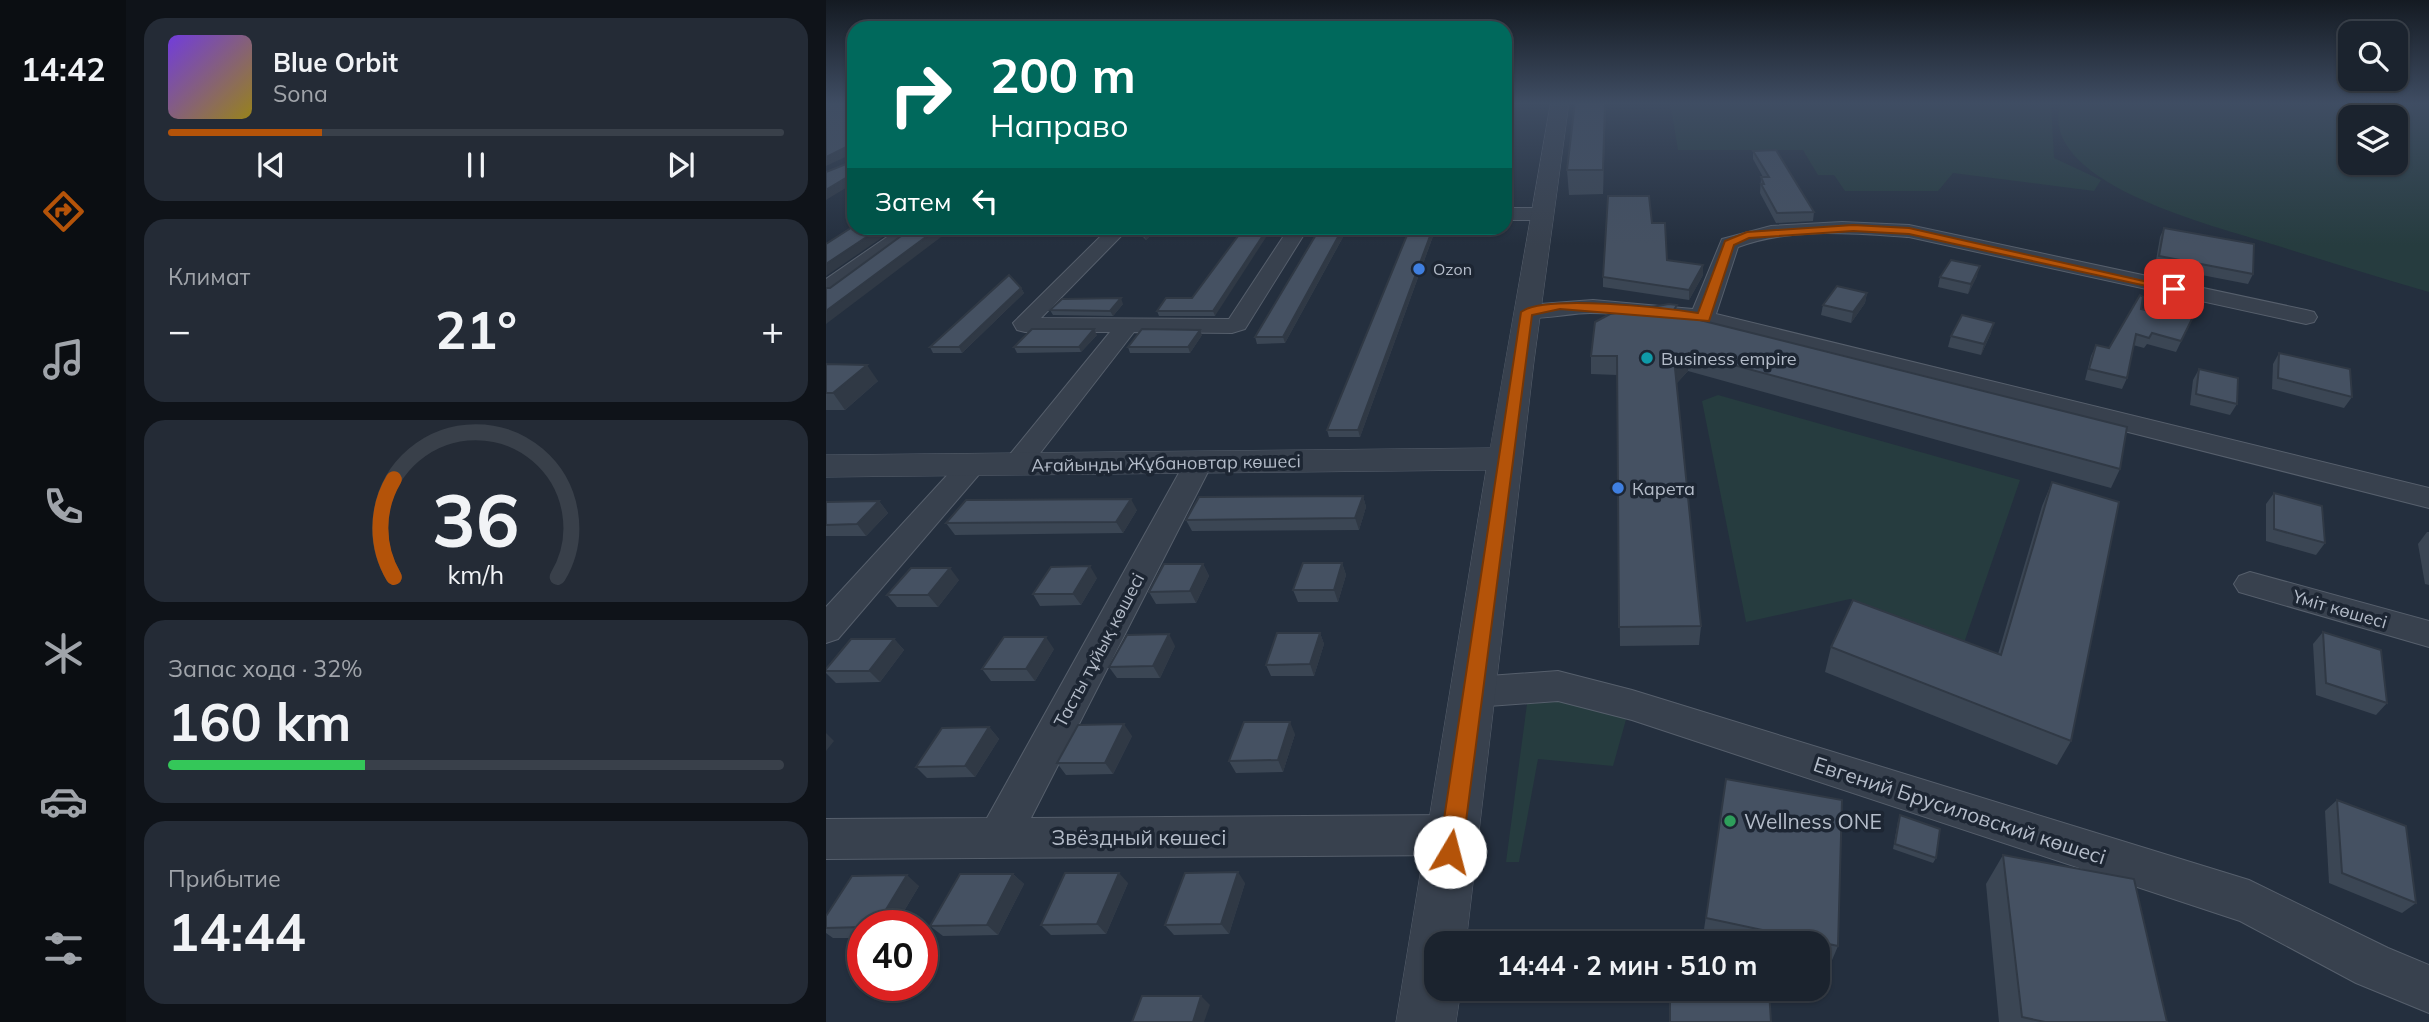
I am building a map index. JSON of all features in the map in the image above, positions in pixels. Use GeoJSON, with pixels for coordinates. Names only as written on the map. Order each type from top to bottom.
{"type":"FeatureCollection","features":[{"type":"Feature","properties":{"kind":"street"},"geometry":{"type":"LineString","coordinates":[[1439,931],[1475,692],[1505,459],[1552,150]]}},
{"type":"Feature","properties":{"kind":"street"},"geometry":{"type":"LineString","coordinates":[[1512,214],[1542,214]]}},
{"type":"Feature","properties":{"kind":"street"},"geometry":{"type":"LineString","coordinates":[[1704,318],[1704,310],[1729,243],[1747,235],[1853,228],[1909,231],[2306,317]]}},
{"type":"Feature","properties":{"kind":"street"},"geometry":{"type":"LineString","coordinates":[[826,289],[902,235]]}},
{"type":"Feature","properties":{"kind":"street"},"geometry":{"type":"LineString","coordinates":[[1112,235],[1024,323],[1028,327],[1227,327],[1237,324],[1294,235]]}},
{"type":"Feature","properties":{"kind":"street"},"geometry":{"type":"LineString","coordinates":[[1527,312],[1560,306],[1676,313],[1704,318],[2429,498]]}},
{"type":"Feature","properties":{"kind":"street"},"geometry":{"type":"LineString","coordinates":[[1017,464],[1126,327]]}},
{"type":"Feature","properties":{"kind":"street","name":"Ағайынды Жұбановтар көшесі"},"geometry":{"type":"LineString","coordinates":[[826,466],[1505,459]]}},
{"type":"Feature","properties":{"kind":"street","name":"Тасты тұйық көшесі"},"geometry":{"type":"LineString","coordinates":[[999,837],[1199,462]]}},
{"type":"Feature","properties":{"kind":"street"},"geometry":{"type":"LineString","coordinates":[[826,630],[972,465]]}},
{"type":"Feature","properties":{"kind":"street","name":"Үміт көшесі"},"geometry":{"type":"LineString","coordinates":[[2250,584],[2429,634]]}},
{"type":"Feature","properties":{"kind":"street","name":"Евгений Брусиловский көшесі"},"geometry":{"type":"LineString","coordinates":[[1475,692],[1558,686],[1632,705],[2249,902],[2373,967],[2429,989]]}},
{"type":"Feature","properties":{"kind":"street","name":"Звёздный көшесі"},"geometry":{"type":"LineString","coordinates":[[826,839],[1453,835]]}},
{"type":"Feature","properties":{"kind":"street"},"geometry":{"type":"LineString","coordinates":[[1426,1022],[1429,1001]]}},
{"type":"Feature","properties":{"kind":"green space"},"geometry":{"type":"Polygon","coordinates":[[[1678,150],[2054,150],[2054,158],[2101,180],[2094,191],[1953,173],[1938,191],[1845,191],[1834,175],[1818,175],[1803,150],[1678,150]]]}},
{"type":"Feature","properties":{"kind":"green space"},"geometry":{"type":"Polygon","coordinates":[[[2071,150],[2338,150],[2338,175],[2408,175],[2408,150],[2429,150],[2429,292],[2177,214],[2138,198],[2103,179],[2075,157],[2071,150]]]}},
{"type":"Feature","properties":{"kind":"green space"},"geometry":{"type":"Polygon","coordinates":[[[1718,395],[2020,480],[1964,643],[1850,599],[1746,622],[1702,401],[1718,395]]]}},
{"type":"Feature","properties":{"kind":"green space"},"geometry":{"type":"Polygon","coordinates":[[[1579,700],[1627,716],[1613,766],[1538,759],[1519,862],[1506,862],[1527,704],[1579,700]]]}},
{"type":"Feature","properties":{"kind":"building"},"geometry":{"type":"Polygon","coordinates":[[[826,150],[841,150],[826,157],[826,150]]]}},
{"type":"Feature","properties":{"kind":"building"},"geometry":{"type":"Polygon","coordinates":[[[1569,150],[1604,150],[1603,170],[1567,170],[1569,150]]]}},
{"type":"Feature","properties":{"kind":"building"},"geometry":{"type":"Polygon","coordinates":[[[1776,150],[1814,212],[1777,213],[1761,184],[1764,184],[1761,177],[1769,177],[1753,151],[1776,150]]]}},
{"type":"Feature","properties":{"kind":"building"},"geometry":{"type":"Polygon","coordinates":[[[847,164],[847,177],[826,190],[826,172],[847,164]]]}},
{"type":"Feature","properties":{"kind":"building"},"geometry":{"type":"Polygon","coordinates":[[[1608,196],[1649,196],[1652,223],[1665,223],[1667,260],[1703,265],[1689,290],[1603,277],[1608,196]]]}},
{"type":"Feature","properties":{"kind":"building"},"geometry":{"type":"Polygon","coordinates":[[[2164,228],[2254,244],[2253,274],[2159,256],[2164,228]]]}},
{"type":"Feature","properties":{"kind":"building"},"geometry":{"type":"Polygon","coordinates":[[[847,230],[847,235],[870,235],[826,264],[826,244],[847,230]]]}},
{"type":"Feature","properties":{"kind":"building"},"geometry":{"type":"Polygon","coordinates":[[[902,235],[929,235],[826,311],[826,288],[830,288],[902,235]]]}},
{"type":"Feature","properties":{"kind":"building"},"geometry":{"type":"Polygon","coordinates":[[[1239,235],[1263,235],[1213,311],[1157,311],[1166,298],[1192,298],[1239,235]]]}},
{"type":"Feature","properties":{"kind":"building"},"geometry":{"type":"Polygon","coordinates":[[[1316,235],[1339,235],[1283,337],[1255,337],[1316,235]]]}},
{"type":"Feature","properties":{"kind":"building"},"geometry":{"type":"Polygon","coordinates":[[[1407,235],[1430,235],[1358,430],[1327,430],[1407,235]]]}},
{"type":"Feature","properties":{"kind":"building"},"geometry":{"type":"Polygon","coordinates":[[[1951,260],[1980,266],[1971,284],[1940,277],[1951,260]]]}},
{"type":"Feature","properties":{"kind":"building"},"geometry":{"type":"Polygon","coordinates":[[[1009,275],[1021,288],[959,347],[930,347],[1009,275]]]}},
{"type":"Feature","properties":{"kind":"building"},"geometry":{"type":"Polygon","coordinates":[[[1837,286],[1867,293],[1853,312],[1823,305],[1837,286]]]}},
{"type":"Feature","properties":{"kind":"building"},"geometry":{"type":"Polygon","coordinates":[[[2140,295],[2143,297],[2141,309],[2162,314],[2164,310],[2193,317],[2181,341],[2152,333],[2149,338],[2136,334],[2127,378],[2089,369],[2096,345],[2109,348],[2140,295]]]}},
{"type":"Feature","properties":{"kind":"building"},"geometry":{"type":"Polygon","coordinates":[[[1121,298],[1110,311],[1050,310],[1062,299],[1121,298]]]}},
{"type":"Feature","properties":{"kind":"building"},"geometry":{"type":"Polygon","coordinates":[[[1677,305],[1672,313],[2127,427],[2120,469],[1689,353],[1675,368],[1701,626],[1619,627],[1617,356],[1591,356],[1595,322],[1610,314],[1677,305]]]}},
{"type":"Feature","properties":{"kind":"building"},"geometry":{"type":"Polygon","coordinates":[[[1962,315],[1994,323],[1984,344],[1951,336],[1962,315]]]}},
{"type":"Feature","properties":{"kind":"building"},"geometry":{"type":"Polygon","coordinates":[[[1032,329],[1094,329],[1079,347],[1014,347],[1032,329]]]}},
{"type":"Feature","properties":{"kind":"building"},"geometry":{"type":"Polygon","coordinates":[[[1142,329],[1200,330],[1188,347],[1128,347],[1142,329]]]}},
{"type":"Feature","properties":{"kind":"building"},"geometry":{"type":"Polygon","coordinates":[[[2279,353],[2350,369],[2352,397],[2278,378],[2279,353]]]}},
{"type":"Feature","properties":{"kind":"building"},"geometry":{"type":"Polygon","coordinates":[[[826,364],[867,365],[833,393],[826,393],[826,364]]]}},
{"type":"Feature","properties":{"kind":"building"},"geometry":{"type":"Polygon","coordinates":[[[2199,369],[2238,378],[2237,404],[2196,394],[2199,369]]]}},
{"type":"Feature","properties":{"kind":"building"},"geometry":{"type":"Polygon","coordinates":[[[2052,482],[2119,502],[2071,741],[1831,647],[1853,600],[2001,655],[2052,482]]]}},
{"type":"Feature","properties":{"kind":"building"},"geometry":{"type":"Polygon","coordinates":[[[2274,493],[2322,506],[2325,543],[2274,529],[2274,493]]]}},
{"type":"Feature","properties":{"kind":"building"},"geometry":{"type":"Polygon","coordinates":[[[1363,496],[1355,518],[1186,520],[1199,497],[1363,496]]]}},
{"type":"Feature","properties":{"kind":"building"},"geometry":{"type":"Polygon","coordinates":[[[1131,499],[1116,522],[946,523],[966,500],[1131,499]]]}},
{"type":"Feature","properties":{"kind":"building"},"geometry":{"type":"Polygon","coordinates":[[[879,501],[857,524],[826,525],[826,502],[879,501]]]}},
{"type":"Feature","properties":{"kind":"building"},"geometry":{"type":"Polygon","coordinates":[[[1303,563],[1342,563],[1334,590],[1293,590],[1303,563]]]}},
{"type":"Feature","properties":{"kind":"building"},"geometry":{"type":"Polygon","coordinates":[[[1164,564],[1203,564],[1190,591],[1149,592],[1164,564]]]}},
{"type":"Feature","properties":{"kind":"building"},"geometry":{"type":"Polygon","coordinates":[[[1090,566],[1073,594],[1033,594],[1051,567],[1090,566]]]}},
{"type":"Feature","properties":{"kind":"building"},"geometry":{"type":"Polygon","coordinates":[[[911,568],[950,568],[928,595],[887,595],[911,568]]]}},
{"type":"Feature","properties":{"kind":"building"},"geometry":{"type":"Polygon","coordinates":[[[2323,632],[2381,650],[2387,703],[2326,683],[2323,632]]]}},
{"type":"Feature","properties":{"kind":"building"},"geometry":{"type":"Polygon","coordinates":[[[1277,633],[1320,633],[1310,664],[1266,665],[1277,633]]]}},
{"type":"Feature","properties":{"kind":"building"},"geometry":{"type":"Polygon","coordinates":[[[1169,634],[1153,666],[1109,667],[1127,635],[1169,634]]]}},
{"type":"Feature","properties":{"kind":"building"},"geometry":{"type":"Polygon","coordinates":[[[1004,637],[1046,637],[1026,669],[982,669],[1004,637]]]}},
{"type":"Feature","properties":{"kind":"building"},"geometry":{"type":"Polygon","coordinates":[[[851,639],[894,639],[869,671],[826,671],[851,639]]]}},
{"type":"Feature","properties":{"kind":"building"},"geometry":{"type":"Polygon","coordinates":[[[1244,722],[1290,722],[1278,760],[1229,761],[1244,722]]]}},
{"type":"Feature","properties":{"kind":"building"},"geometry":{"type":"Polygon","coordinates":[[[1124,724],[1105,763],[1057,763],[1078,725],[1124,724]]]}},
{"type":"Feature","properties":{"kind":"building"},"geometry":{"type":"Polygon","coordinates":[[[989,727],[965,766],[916,767],[942,728],[989,727]]]}},
{"type":"Feature","properties":{"kind":"building"},"geometry":{"type":"Polygon","coordinates":[[[1726,779],[1842,800],[1838,946],[1830,944],[1830,931],[1767,931],[1706,918],[1726,779]]]}},
{"type":"Feature","properties":{"kind":"building"},"geometry":{"type":"Polygon","coordinates":[[[2337,800],[2406,826],[2416,903],[2342,873],[2337,800]]]}},
{"type":"Feature","properties":{"kind":"building"},"geometry":{"type":"Polygon","coordinates":[[[1900,815],[1940,829],[1936,858],[1895,844],[1900,815]]]}},
{"type":"Feature","properties":{"kind":"building"},"geometry":{"type":"Polygon","coordinates":[[[2003,855],[2134,879],[2167,1022],[2045,1022],[2022,1017],[2003,855]]]}},
{"type":"Feature","properties":{"kind":"building"},"geometry":{"type":"Polygon","coordinates":[[[1238,872],[1221,924],[1165,925],[1185,873],[1238,872]]]}},
{"type":"Feature","properties":{"kind":"building"},"geometry":{"type":"Polygon","coordinates":[[[1065,873],[1119,873],[1097,924],[1041,925],[1065,873]]]}},
{"type":"Feature","properties":{"kind":"building"},"geometry":{"type":"Polygon","coordinates":[[[960,874],[1013,874],[987,925],[938,926],[938,912],[960,874]]]}},
{"type":"Feature","properties":{"kind":"building"},"geometry":{"type":"Polygon","coordinates":[[[907,875],[886,910],[847,910],[847,927],[826,928],[826,916],[852,876],[907,875]]]}},
{"type":"Feature","properties":{"kind":"building"},"geometry":{"type":"Polygon","coordinates":[[[1142,996],[1201,996],[1193,1022],[1132,1022],[1142,996]]]}},
{"type":"Feature","properties":{"kind":"building"},"geometry":{"type":"Polygon","coordinates":[[[1670,1001],[1770,1001],[1771,1022],[1670,1022],[1670,1001]]]}},
{"type":"Feature","properties":{"kind":"place","name":"Ozon"},"geometry":{"type":"Point","coordinates":[1419,269]}},
{"type":"Feature","properties":{"kind":"place","name":"Business empire"},"geometry":{"type":"Point","coordinates":[1647,358]}},
{"type":"Feature","properties":{"kind":"place","name":"Карета"},"geometry":{"type":"Point","coordinates":[1618,488]}},
{"type":"Feature","properties":{"kind":"place","name":"Wellness ONE"},"geometry":{"type":"Point","coordinates":[1730,821]}},
{"type":"Feature","properties":{"kind":"route"},"geometry":{"type":"LineString","coordinates":[[1450,852],[1475,692],[1527,312],[1560,306],[1676,313],[1704,318],[1704,310],[1715,288],[1729,243],[1747,235],[1853,228],[1909,231],[2174,289]]}}]}
